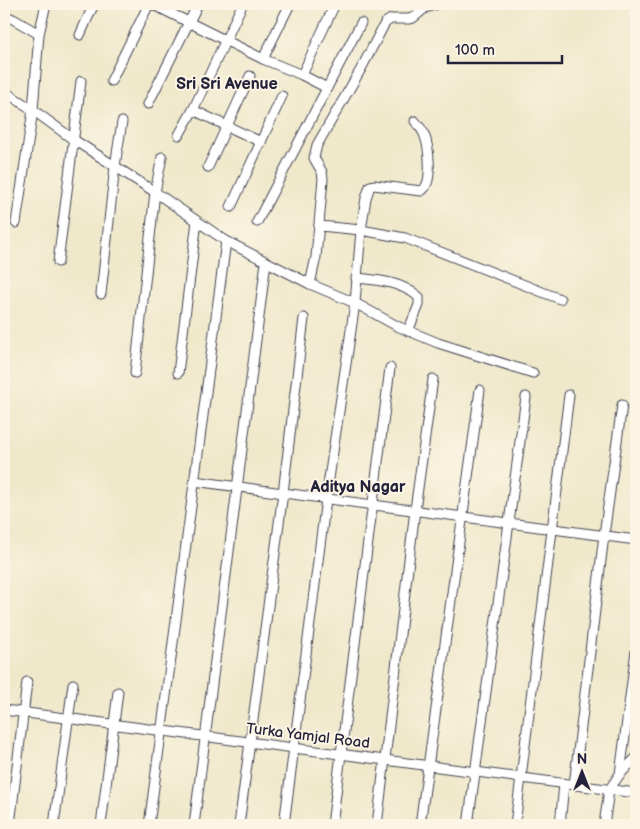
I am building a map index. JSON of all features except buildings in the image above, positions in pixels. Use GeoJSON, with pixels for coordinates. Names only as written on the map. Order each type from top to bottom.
{"type":"FeatureCollection","features":[{"type":"Feature","properties":{"kind":"street"},"geometry":{"type":"LineString","coordinates":[[16,223],[33,110],[40,24],[46,4]]}},
{"type":"Feature","properties":{"kind":"street"},"geometry":{"type":"LineString","coordinates":[[80,35],[94,4]]}},
{"type":"Feature","properties":{"kind":"street"},"geometry":{"type":"LineString","coordinates":[[111,81],[151,4],[327,88]]}},
{"type":"Feature","properties":{"kind":"street"},"geometry":{"type":"LineString","coordinates":[[148,104],[190,24],[198,4]]}},
{"type":"Feature","properties":{"kind":"street"},"geometry":{"type":"LineString","coordinates":[[263,59],[290,4]]}},
{"type":"Feature","properties":{"kind":"street"},"geometry":{"type":"LineString","coordinates":[[310,284],[316,257],[324,179],[314,158],[317,145],[361,69],[384,23],[391,19],[413,18],[425,8],[438,4]]}},
{"type":"Feature","properties":{"kind":"street"},"geometry":{"type":"LineString","coordinates":[[179,136],[242,5]]}},
{"type":"Feature","properties":{"kind":"street"},"geometry":{"type":"LineString","coordinates":[[302,75],[334,6]]}},
{"type":"Feature","properties":{"kind":"street"},"geometry":{"type":"LineString","coordinates":[[4,15],[40,24]]}},
{"type":"Feature","properties":{"kind":"street"},"geometry":{"type":"LineString","coordinates":[[257,222],[361,23]]}},
{"type":"Feature","properties":{"kind":"street"},"geometry":{"type":"LineString","coordinates":[[208,167],[250,76]]}},
{"type":"Feature","properties":{"kind":"street"},"geometry":{"type":"LineString","coordinates":[[58,262],[81,81]]}},
{"type":"Feature","properties":{"kind":"street"},"geometry":{"type":"LineString","coordinates":[[4,91],[226,241],[310,284],[355,303],[408,331],[438,343],[533,373]]}},
{"type":"Feature","properties":{"kind":"street"},"geometry":{"type":"LineString","coordinates":[[231,207],[282,96]]}},
{"type":"Feature","properties":{"kind":"street"},"geometry":{"type":"LineString","coordinates":[[193,110],[261,142]]}},
{"type":"Feature","properties":{"kind":"street"},"geometry":{"type":"LineString","coordinates":[[284,825],[326,499],[355,303],[361,230],[366,198],[370,186],[378,184],[421,191],[425,189],[429,171],[427,144],[424,132],[415,121]]}},
{"type":"Feature","properties":{"kind":"street"},"geometry":{"type":"LineString","coordinates":[[101,294],[115,166],[122,122]]}},
{"type":"Feature","properties":{"kind":"street"},"geometry":{"type":"LineString","coordinates":[[135,373],[155,192],[162,158]]}},
{"type":"Feature","properties":{"kind":"street"},"geometry":{"type":"LineString","coordinates":[[178,373],[197,221]]}},
{"type":"Feature","properties":{"kind":"street"},"geometry":{"type":"LineString","coordinates":[[320,226],[361,230],[405,238],[560,299]]}},
{"type":"Feature","properties":{"kind":"street"},"geometry":{"type":"LineString","coordinates":[[149,825],[226,241]]}},
{"type":"Feature","properties":{"kind":"street"},"geometry":{"type":"LineString","coordinates":[[194,825],[207,736],[266,262]]}},
{"type":"Feature","properties":{"kind":"street"},"geometry":{"type":"LineString","coordinates":[[356,278],[384,280],[399,285],[419,297],[419,305],[408,331]]}},
{"type":"Feature","properties":{"kind":"street"},"geometry":{"type":"LineString","coordinates":[[239,825],[304,318]]}},
{"type":"Feature","properties":{"kind":"street"},"geometry":{"type":"LineString","coordinates":[[332,825],[390,368]]}},
{"type":"Feature","properties":{"kind":"street"},"geometry":{"type":"LineString","coordinates":[[377,825],[415,510],[433,379]]}},
{"type":"Feature","properties":{"kind":"street"},"geometry":{"type":"LineString","coordinates":[[420,825],[480,390]]}},
{"type":"Feature","properties":{"kind":"street"},"geometry":{"type":"LineString","coordinates":[[515,825],[569,395]]}},
{"type":"Feature","properties":{"kind":"street"},"geometry":{"type":"LineString","coordinates":[[468,825],[526,397]]}},
{"type":"Feature","properties":{"kind":"street"},"geometry":{"type":"LineString","coordinates":[[574,785],[622,405]]}},
{"type":"Feature","properties":{"kind":"street"},"geometry":{"type":"LineString","coordinates":[[194,481],[636,540]]}},
{"type":"Feature","properties":{"kind":"street"},"geometry":{"type":"LineString","coordinates":[[620,774],[636,651]]}},
{"type":"Feature","properties":{"kind":"street"},"geometry":{"type":"LineString","coordinates":[[10,825],[27,682]]}},
{"type":"Feature","properties":{"kind":"street"},"geometry":{"type":"LineString","coordinates":[[54,825],[73,684]]}},
{"type":"Feature","properties":{"kind":"street"},"geometry":{"type":"LineString","coordinates":[[101,825],[118,692]]}},
{"type":"Feature","properties":{"kind":"street","name":"Turka Yamjal Road"},"geometry":{"type":"LineString","coordinates":[[4,710],[207,736],[250,744],[385,759],[636,793]]}},
{"type":"Feature","properties":{"kind":"street"},"geometry":{"type":"LineString","coordinates":[[604,825],[609,790],[620,774],[636,758]]}},
{"type":"Feature","properties":{"kind":"street"},"geometry":{"type":"LineString","coordinates":[[560,825],[564,784]]}},
{"type":"Feature","properties":{"kind":"district","name":"Sri Sri Avenue"},"geometry":{"type":"Point","coordinates":[227,84]}},
{"type":"Feature","properties":{"kind":"district","name":"Aditya Nagar"},"geometry":{"type":"Point","coordinates":[358,487]}}]}
